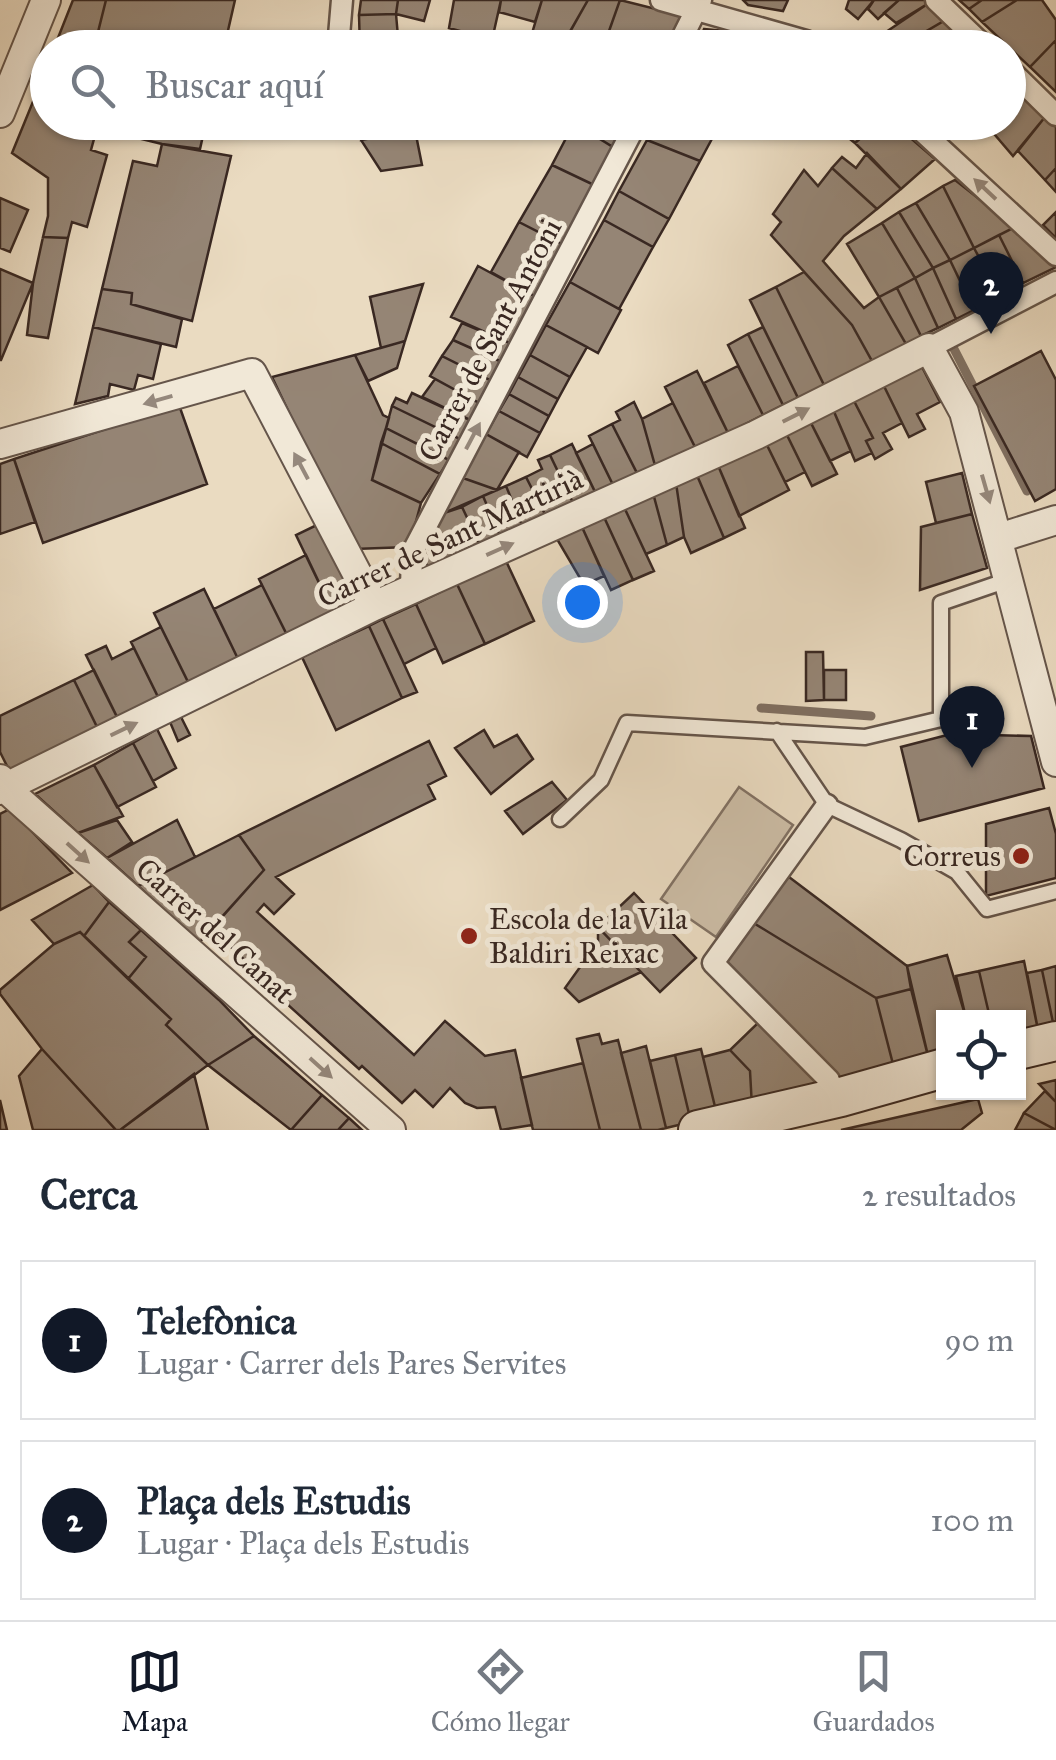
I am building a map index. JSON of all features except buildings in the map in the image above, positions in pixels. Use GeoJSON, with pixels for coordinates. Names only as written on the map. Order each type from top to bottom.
{"type":"FeatureCollection","features":[{"type":"Feature","properties":{"kind":"main road"},"geometry":{"type":"LineString","coordinates":[[1026,1048],[1056,1041]]}},
{"type":"Feature","properties":{"kind":"main road"},"geometry":{"type":"LineString","coordinates":[[1026,1071],[1056,1064]]}},
{"type":"Feature","properties":{"kind":"main road"},"geometry":{"type":"LineString","coordinates":[[698,1130],[936,1070]]}},
{"type":"Feature","properties":{"kind":"main road"},"geometry":{"type":"LineString","coordinates":[[837,1097],[936,1091]]}},
{"type":"Feature","properties":{"kind":"street"},"geometry":{"type":"LineString","coordinates":[[34,30],[46,0]]}},
{"type":"Feature","properties":{"kind":"street"},"geometry":{"type":"LineString","coordinates":[[340,30],[342,0]]}},
{"type":"Feature","properties":{"kind":"street"},"geometry":{"type":"LineString","coordinates":[[661,0],[699,5],[773,30]]}},
{"type":"Feature","properties":{"kind":"street"},"geometry":{"type":"LineString","coordinates":[[936,0],[967,30]]}},
{"type":"Feature","properties":{"kind":"street"},"geometry":{"type":"LineString","coordinates":[[686,30],[699,5]]}},
{"type":"Feature","properties":{"kind":"street"},"geometry":{"type":"LineString","coordinates":[[0,113],[30,39]]}},
{"type":"Feature","properties":{"kind":"street"},"geometry":{"type":"LineString","coordinates":[[1026,86],[1056,116]]}},
{"type":"Feature","properties":{"kind":"street","name":"Carrer de Sant Antoni"},"geometry":{"type":"LineString","coordinates":[[411,589],[414,549],[629,140]]}},
{"type":"Feature","properties":{"kind":"street"},"geometry":{"type":"LineString","coordinates":[[931,140],[1056,255]]}},
{"type":"Feature","properties":{"kind":"street"},"geometry":{"type":"LineString","coordinates":[[1056,282],[928,348],[964,412],[1056,762]]}},
{"type":"Feature","properties":{"kind":"street","name":"Carrer de Sant Martirià"},"geometry":{"type":"LineString","coordinates":[[2,786],[374,606],[756,436],[928,348]]}},
{"type":"Feature","properties":{"kind":"street"},"geometry":{"type":"LineString","coordinates":[[0,444],[252,372],[374,606]]}},
{"type":"Feature","properties":{"kind":"street"},"geometry":{"type":"LineString","coordinates":[[999,538],[1056,520]]}},
{"type":"Feature","properties":{"kind":"street","name":"Carrer del Canat"},"geometry":{"type":"LineString","coordinates":[[2,786],[390,1130]]}},
{"type":"Feature","properties":{"kind":"street"},"geometry":{"type":"LineString","coordinates":[[827,805],[713,963],[829,1080],[837,1097]]}},
{"type":"Feature","properties":{"kind":"street"},"geometry":{"type":"LineString","coordinates":[[1026,1058],[1056,1051]]}},
{"type":"Feature","properties":{"kind":"street"},"geometry":{"type":"LineString","coordinates":[[899,1094],[936,1082]]}},
{"type":"Feature","properties":{"kind":"lane"},"geometry":{"type":"LineString","coordinates":[[560,819],[601,780],[627,723],[865,737],[941,719],[941,604],[1008,580]]}},
{"type":"Feature","properties":{"kind":"lane"},"geometry":{"type":"LineString","coordinates":[[778,731],[827,805],[957,872],[987,909],[1056,891]]}},
{"type":"Feature","properties":{"kind":"shaded area"},"geometry":{"type":"Polygon","coordinates":[[[739,787],[793,825],[716,937],[661,899],[739,787]]]}},
{"type":"Feature","properties":{"kind":"waterway"},"geometry":{"type":"LineString","coordinates":[[954,349],[1027,491]]}},
{"type":"Feature","properties":{"kind":"waterway"},"geometry":{"type":"LineString","coordinates":[[761,708],[871,716]]}},
{"type":"Feature","properties":{"kind":"place","name":"Plaça dels Estudis"},"geometry":{"type":"Point","coordinates":[991,334]}},
{"type":"Feature","properties":{"kind":"place","name":"Telefònica"},"geometry":{"type":"Point","coordinates":[972,768]}},
{"type":"Feature","properties":{"kind":"place","name":"Correus"},"geometry":{"type":"Point","coordinates":[1021,856]}},
{"type":"Feature","properties":{"kind":"place","name":"Escola de la Vila Baldiri Reixac"},"geometry":{"type":"Point","coordinates":[469,936]}}]}
